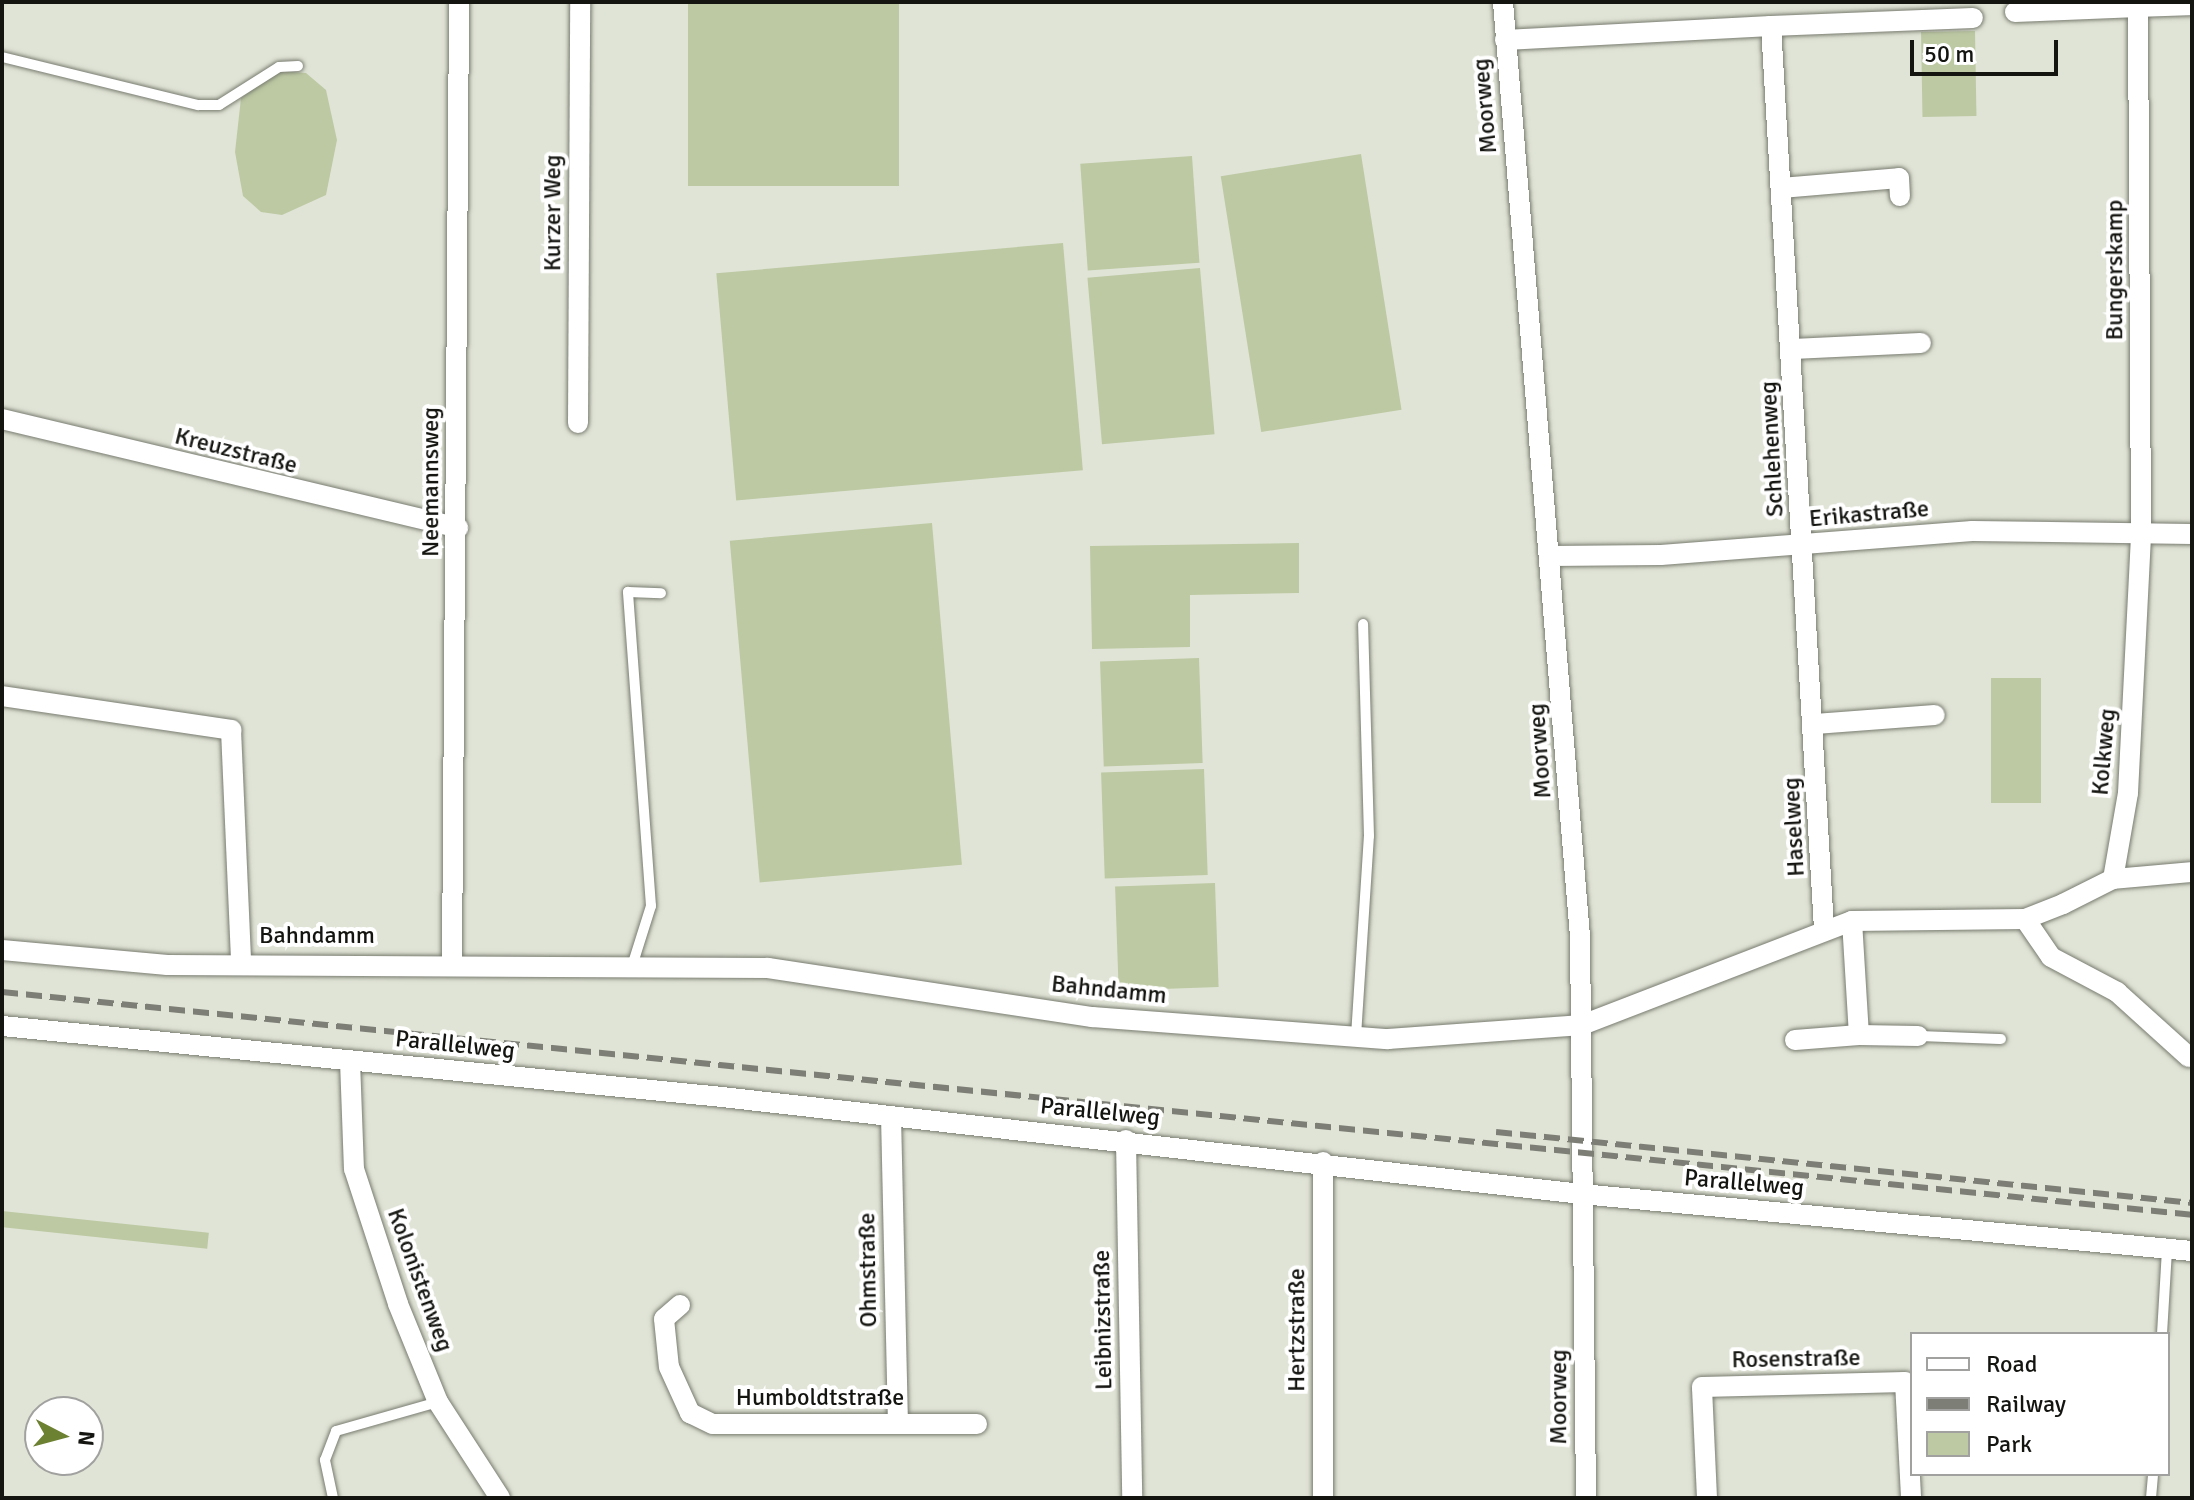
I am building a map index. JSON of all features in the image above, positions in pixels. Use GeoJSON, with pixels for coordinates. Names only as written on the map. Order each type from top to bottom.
{"type":"FeatureCollection","features":[{"type":"Feature","properties":{"kind":"street","name":"Neemannsweg"},"geometry":{"type":"LineString","coordinates":[[452,963],[458,528],[459,2]]}},
{"type":"Feature","properties":{"kind":"street","name":"Kurzer Weg"},"geometry":{"type":"LineString","coordinates":[[578,423],[580,2]]}},
{"type":"Feature","properties":{"kind":"street","name":"Moorweg"},"geometry":{"type":"LineString","coordinates":[[1503,2],[1551,556],[1582,1025],[1581,1194],[1586,1498]]}},
{"type":"Feature","properties":{"kind":"street"},"geometry":{"type":"LineString","coordinates":[[2015,12],[2192,5]]}},
{"type":"Feature","properties":{"kind":"street","name":"Bungerskamp"},"geometry":{"type":"LineString","coordinates":[[2138,7],[2141,532]]}},
{"type":"Feature","properties":{"kind":"street"},"geometry":{"type":"LineString","coordinates":[[1505,40],[1973,18]]}},
{"type":"Feature","properties":{"kind":"street","name":"Schlehenweg"},"geometry":{"type":"LineString","coordinates":[[1771,26],[1804,546]]}},
{"type":"Feature","properties":{"kind":"street"},"geometry":{"type":"LineString","coordinates":[[1781,188],[1899,178],[1900,196]]}},
{"type":"Feature","properties":{"kind":"street","name":"Schlehenweg"},"geometry":{"type":"LineString","coordinates":[[1792,349],[1921,343]]}},
{"type":"Feature","properties":{"kind":"street","name":"Kreuzstraße"},"geometry":{"type":"LineString","coordinates":[[2,419],[458,528]]}},
{"type":"Feature","properties":{"kind":"street","name":"Erikastraße"},"geometry":{"type":"LineString","coordinates":[[1551,556],[1804,546],[1972,531],[2192,534]]}},
{"type":"Feature","properties":{"kind":"street","name":"Kolkweg"},"geometry":{"type":"LineString","coordinates":[[2113,879],[2128,793],[2141,532]]}},
{"type":"Feature","properties":{"kind":"street","name":"Haselweg"},"geometry":{"type":"LineString","coordinates":[[1804,546],[1824,928]]}},
{"type":"Feature","properties":{"kind":"street"},"geometry":{"type":"LineString","coordinates":[[2,696],[231,730],[241,961]]}},
{"type":"Feature","properties":{"kind":"street"},"geometry":{"type":"LineString","coordinates":[[1815,724],[1935,715]]}},
{"type":"Feature","properties":{"kind":"street"},"geometry":{"type":"LineString","coordinates":[[1582,1025],[1824,928],[1852,921],[2025,919],[2113,879],[2192,872]]}},
{"type":"Feature","properties":{"kind":"street"},"geometry":{"type":"LineString","coordinates":[[2025,919],[2051,957],[2117,992],[2189,1057]]}},
{"type":"Feature","properties":{"kind":"street"},"geometry":{"type":"LineString","coordinates":[[1852,921],[1859,1035]]}},
{"type":"Feature","properties":{"kind":"street","name":"Bahndamm"},"geometry":{"type":"LineString","coordinates":[[2,950],[167,965],[241,961],[633,963],[768,968],[1092,1017],[1356,1036],[1582,1025]]}},
{"type":"Feature","properties":{"kind":"street","name":"Parallelweg"},"geometry":{"type":"LineString","coordinates":[[2,1026],[1126,1140],[1581,1194],[2192,1251]]}},
{"type":"Feature","properties":{"kind":"street"},"geometry":{"type":"LineString","coordinates":[[1795,1040],[1859,1035],[1918,1036]]}},
{"type":"Feature","properties":{"kind":"street","name":"Kolonistenweg"},"geometry":{"type":"LineString","coordinates":[[350,1061],[354,1169],[438,1402],[500,1498]]}},
{"type":"Feature","properties":{"kind":"street","name":"Ohmstraße"},"geometry":{"type":"LineString","coordinates":[[891,1116],[898,1423]]}},
{"type":"Feature","properties":{"kind":"street","name":"Leibnizstraße"},"geometry":{"type":"LineString","coordinates":[[1126,1140],[1132,1498]]}},
{"type":"Feature","properties":{"kind":"street","name":"Hertzstraße"},"geometry":{"type":"LineString","coordinates":[[1323,1162],[1323,1498]]}},
{"type":"Feature","properties":{"kind":"street","name":"Humboldtstraße"},"geometry":{"type":"LineString","coordinates":[[680,1305],[664,1319],[669,1367],[690,1413],[713,1424],[977,1424]]}},
{"type":"Feature","properties":{"kind":"street","name":"Rosenstraße"},"geometry":{"type":"LineString","coordinates":[[1707,1498],[1702,1387],[1905,1382],[1911,1498]]}},
{"type":"Feature","properties":{"kind":"lane"},"geometry":{"type":"LineString","coordinates":[[2,57],[198,105],[219,105],[279,67],[298,66]]}},
{"type":"Feature","properties":{"kind":"lane"},"geometry":{"type":"LineString","coordinates":[[633,963],[651,906],[628,592],[661,593]]}},
{"type":"Feature","properties":{"kind":"lane"},"geometry":{"type":"LineString","coordinates":[[1356,1036],[1369,836],[1363,624]]}},
{"type":"Feature","properties":{"kind":"lane"},"geometry":{"type":"LineString","coordinates":[[1918,1036],[2001,1039]]}},
{"type":"Feature","properties":{"kind":"lane"},"geometry":{"type":"LineString","coordinates":[[2162,1332],[2167,1249]]}},
{"type":"Feature","properties":{"kind":"lane"},"geometry":{"type":"LineString","coordinates":[[333,1498],[325,1460],[336,1431],[438,1402]]}},
{"type":"Feature","properties":{"kind":"lane"},"geometry":{"type":"LineString","coordinates":[[2151,1498],[2153,1476]]}},
{"type":"Feature","properties":{"kind":"green space"},"geometry":{"type":"Polygon","coordinates":[[[688,2],[899,2],[899,186],[688,186],[688,2]]]}},
{"type":"Feature","properties":{"kind":"green space"},"geometry":{"type":"Polygon","coordinates":[[[1975,31],[1976,116],[1922,117],[1921,32],[1975,31]]]}},
{"type":"Feature","properties":{"kind":"green space"},"geometry":{"type":"Polygon","coordinates":[[[279,71],[306,73],[326,90],[337,140],[326,195],[282,215],[261,212],[243,196],[235,152],[241,98],[279,71]]]}},
{"type":"Feature","properties":{"kind":"green space"},"geometry":{"type":"Polygon","coordinates":[[[1361,154],[1402,410],[1261,432],[1221,176],[1361,154]]]}},
{"type":"Feature","properties":{"kind":"green space"},"geometry":{"type":"Polygon","coordinates":[[[1192,156],[1199,263],[1088,271],[1080,164],[1192,156]]]}},
{"type":"Feature","properties":{"kind":"green space"},"geometry":{"type":"Polygon","coordinates":[[[1063,243],[1083,470],[736,500],[716,273],[1063,243]]]}},
{"type":"Feature","properties":{"kind":"green space"},"geometry":{"type":"Polygon","coordinates":[[[1200,268],[1215,434],[1102,444],[1087,278],[1200,268]]]}},
{"type":"Feature","properties":{"kind":"green space"},"geometry":{"type":"Polygon","coordinates":[[[932,523],[962,865],[760,882],[730,541],[932,523]]]}},
{"type":"Feature","properties":{"kind":"green space"},"geometry":{"type":"Polygon","coordinates":[[[1299,543],[1299,593],[1190,595],[1190,647],[1092,649],[1090,546],[1299,543]]]}},
{"type":"Feature","properties":{"kind":"green space"},"geometry":{"type":"Polygon","coordinates":[[[1199,658],[1203,763],[1104,766],[1100,661],[1199,658]]]}},
{"type":"Feature","properties":{"kind":"green space"},"geometry":{"type":"Polygon","coordinates":[[[1991,678],[2041,678],[2041,803],[1991,803],[1991,678]]]}},
{"type":"Feature","properties":{"kind":"green space"},"geometry":{"type":"Polygon","coordinates":[[[1204,769],[1208,875],[1105,879],[1101,773],[1204,769]]]}},
{"type":"Feature","properties":{"kind":"green space"},"geometry":{"type":"Polygon","coordinates":[[[1215,883],[1219,987],[1119,990],[1115,886],[1215,883]]]}},
{"type":"Feature","properties":{"kind":"green space"},"geometry":{"type":"Polygon","coordinates":[[[2,1211],[209,1233],[207,1249],[2,1227],[2,1211]]]}},
{"type":"Feature","properties":{"kind":"railway"},"geometry":{"type":"LineString","coordinates":[[2,992],[2192,1215]]}},
{"type":"Feature","properties":{"kind":"railway"},"geometry":{"type":"LineString","coordinates":[[1496,1132],[2192,1203]]}}]}
